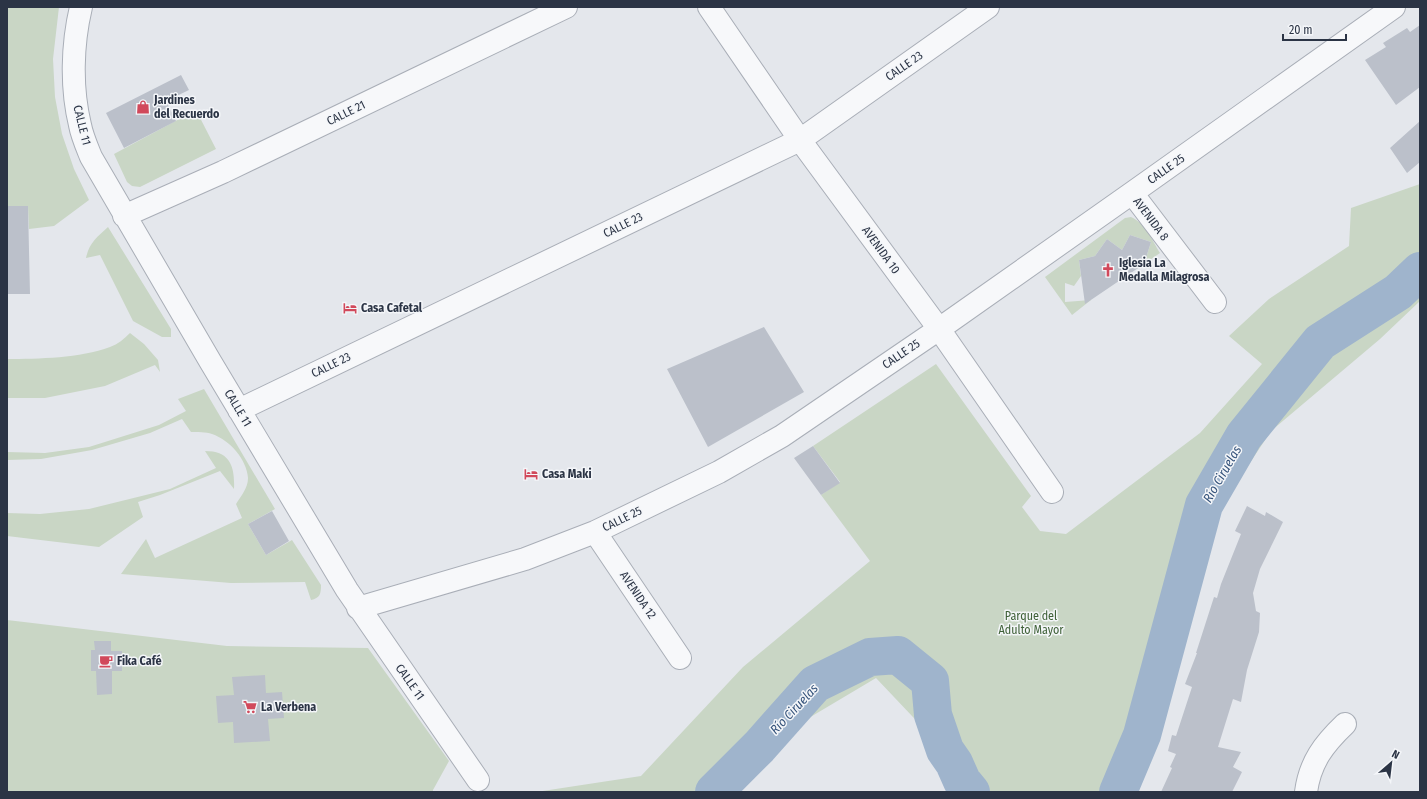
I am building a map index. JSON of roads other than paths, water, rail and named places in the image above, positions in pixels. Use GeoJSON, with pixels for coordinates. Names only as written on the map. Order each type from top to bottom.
{"type":"FeatureCollection","features":[{"type":"Feature","properties":{"kind":"street","name":"CALLE 11"},"geometry":{"type":"LineString","coordinates":[[81,7],[74,50],[76,102],[80,127],[91,157],[124,216],[358,608],[478,780]]}},
{"type":"Feature","properties":{"kind":"street","name":"CALLE 21"},"geometry":{"type":"LineString","coordinates":[[124,216],[223,172],[566,7]]}},
{"type":"Feature","properties":{"kind":"street","name":"AVENIDA 10"},"geometry":{"type":"LineString","coordinates":[[709,7],[800,140],[939,328],[1052,492]]}},
{"type":"Feature","properties":{"kind":"street","name":"CALLE 23"},"geometry":{"type":"LineString","coordinates":[[239,410],[800,140],[988,7]]}},
{"type":"Feature","properties":{"kind":"street","name":"CALLE 25"},"geometry":{"type":"LineString","coordinates":[[358,608],[525,559],[595,532],[719,472],[782,436],[1132,193],[1394,7]]}},
{"type":"Feature","properties":{"kind":"street","name":"AVENIDA 8"},"geometry":{"type":"LineString","coordinates":[[1132,193],[1214,302]]}},
{"type":"Feature","properties":{"kind":"street","name":"AVENIDA 12"},"geometry":{"type":"LineString","coordinates":[[595,532],[680,658]]}},
{"type":"Feature","properties":{"kind":"street"},"geometry":{"type":"LineString","coordinates":[[1306,792],[1307,782],[1314,762],[1328,741],[1345,724]]}},
{"type":"Feature","properties":{"kind":"waterway","name":"Río Ciruelas"},"geometry":{"type":"LineString","coordinates":[[1118,792],[1142,735],[1204,505],[1244,436],[1320,342],[1398,292],[1420,271]]}},
{"type":"Feature","properties":{"kind":"waterway","name":"Río Ciruelas"},"geometry":{"type":"LineString","coordinates":[[714,792],[759,747],[815,684],[870,657],[898,655],[930,681],[933,715],[945,750],[954,763],[962,781],[971,792]]}},
{"type":"Feature","properties":{"kind":"place","name":"Jardines del Recuerdo"},"geometry":{"type":"Point","coordinates":[143,107]}},
{"type":"Feature","properties":{"kind":"place","name":"Iglesia La Medalla Milagrosa"},"geometry":{"type":"Point","coordinates":[1108,270]}},
{"type":"Feature","properties":{"kind":"place","name":"Casa Cafetal"},"geometry":{"type":"Point","coordinates":[350,308]}},
{"type":"Feature","properties":{"kind":"place","name":"Casa Maki"},"geometry":{"type":"Point","coordinates":[531,474]}},
{"type":"Feature","properties":{"kind":"place","name":"Fika Café"},"geometry":{"type":"Point","coordinates":[106,661]}},
{"type":"Feature","properties":{"kind":"place","name":"La Verbena"},"geometry":{"type":"Point","coordinates":[250,707]}},
{"type":"Feature","properties":{"kind":"park label","name":"Parque del Adulto Mayor"},"geometry":{"type":"Point","coordinates":[1031,623]}}]}
